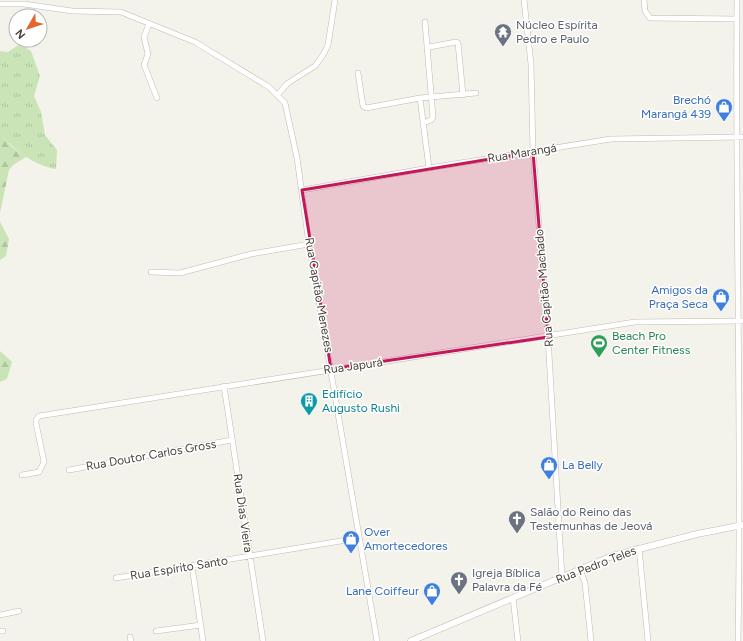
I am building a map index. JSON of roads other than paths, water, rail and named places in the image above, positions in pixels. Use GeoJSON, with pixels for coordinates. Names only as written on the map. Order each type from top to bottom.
{"type":"FeatureCollection","features":[{"type":"Feature","properties":{"kind":"street"},"geometry":{"type":"LineString","coordinates":[[0,4],[24,4],[72,11],[121,12],[195,42],[278,94],[288,82],[315,66],[323,55],[328,45],[335,0]]}},
{"type":"Feature","properties":{"kind":"street","name":"Rua Capitão Machado"},"geometry":{"type":"LineString","coordinates":[[524,0],[530,64],[533,152],[548,336],[562,577]]}},
{"type":"Feature","properties":{"kind":"street"},"geometry":{"type":"LineString","coordinates":[[644,0],[645,12],[650,18],[737,19]]}},
{"type":"Feature","properties":{"kind":"street"},"geometry":{"type":"LineString","coordinates":[[737,0],[736,137],[740,321],[741,525],[741,596],[738,641]]}},
{"type":"Feature","properties":{"kind":"street"},"geometry":{"type":"LineString","coordinates":[[423,123],[431,120],[433,117],[429,47],[425,22]]}},
{"type":"Feature","properties":{"kind":"street"},"geometry":{"type":"LineString","coordinates":[[149,24],[144,37],[148,54],[144,65],[157,98]]}},
{"type":"Feature","properties":{"kind":"street"},"geometry":{"type":"LineString","coordinates":[[429,47],[456,42],[458,43],[463,95]]}},
{"type":"Feature","properties":{"kind":"street"},"geometry":{"type":"LineString","coordinates":[[358,73],[364,107],[420,98],[476,93]]}},
{"type":"Feature","properties":{"kind":"street","name":"Rua Capitão Menezes"},"geometry":{"type":"LineString","coordinates":[[278,94],[285,103],[302,190],[309,244],[377,641]]}},
{"type":"Feature","properties":{"kind":"street"},"geometry":{"type":"LineString","coordinates":[[420,98],[429,168]]}},
{"type":"Feature","properties":{"kind":"street","name":"Rua Marangá"},"geometry":{"type":"LineString","coordinates":[[302,190],[611,139],[743,137]]}},
{"type":"Feature","properties":{"kind":"street"},"geometry":{"type":"LineString","coordinates":[[151,272],[180,273],[251,254],[309,244]]}},
{"type":"Feature","properties":{"kind":"street","name":"Rua Japurá"},"geometry":{"type":"LineString","coordinates":[[22,475],[39,472],[43,467],[44,462],[36,423],[39,416],[331,369],[642,322],[740,321]]}},
{"type":"Feature","properties":{"kind":"street","name":"Rua Dias Vieira"},"geometry":{"type":"LineString","coordinates":[[224,386],[263,641]]}},
{"type":"Feature","properties":{"kind":"street","name":"Rua Doutor Carlos Gross"},"geometry":{"type":"LineString","coordinates":[[69,470],[232,440]]}},
{"type":"Feature","properties":{"kind":"street","name":"Rua Pedro Teles"},"geometry":{"type":"LineString","coordinates":[[411,641],[612,556],[639,548],[741,525]]}},
{"type":"Feature","properties":{"kind":"street","name":"Rua Espírito Santo"},"geometry":{"type":"LineString","coordinates":[[116,578],[359,538]]}},
{"type":"Feature","properties":{"kind":"street"},"geometry":{"type":"LineString","coordinates":[[639,548],[648,641]]}},
{"type":"Feature","properties":{"kind":"street"},"geometry":{"type":"LineString","coordinates":[[192,566],[203,641]]}},
{"type":"Feature","properties":{"kind":"street"},"geometry":{"type":"LineString","coordinates":[[580,569],[585,582],[591,641]]}},
{"type":"Feature","properties":{"kind":"street"},"geometry":{"type":"LineString","coordinates":[[513,598],[518,641]]}},
{"type":"Feature","properties":{"kind":"street"},"geometry":{"type":"LineString","coordinates":[[0,615],[19,610]]}},
{"type":"Feature","properties":{"kind":"street"},"geometry":{"type":"LineString","coordinates":[[156,631],[201,625]]}},
{"type":"Feature","properties":{"kind":"place","name":"Núcleo Espírita Pedro e Paulo"},"geometry":{"type":"Point","coordinates":[503,47]}},
{"type":"Feature","properties":{"kind":"place","name":"Brechó Marangá 439"},"geometry":{"type":"Point","coordinates":[724,122]}},
{"type":"Feature","properties":{"kind":"place","name":"Amigos da Praça Seca"},"geometry":{"type":"Point","coordinates":[721,312]}},
{"type":"Feature","properties":{"kind":"place","name":"Beach Pro Center Fitness"},"geometry":{"type":"Point","coordinates":[599,358]}},
{"type":"Feature","properties":{"kind":"place","name":"Edifício Augusto Rushi"},"geometry":{"type":"Point","coordinates":[309,416]}},
{"type":"Feature","properties":{"kind":"place","name":"La Belly"},"geometry":{"type":"Point","coordinates":[549,480]}},
{"type":"Feature","properties":{"kind":"place","name":"Salão do Reino das Testemunhas de Jeová"},"geometry":{"type":"Point","coordinates":[517,534]}},
{"type":"Feature","properties":{"kind":"place","name":"Over Amortecedores"},"geometry":{"type":"Point","coordinates":[351,554]}},
{"type":"Feature","properties":{"kind":"place","name":"Igreja Bíblica Palavra da Fé"},"geometry":{"type":"Point","coordinates":[459,595]}},
{"type":"Feature","properties":{"kind":"place","name":"Lane Coiffeur"},"geometry":{"type":"Point","coordinates":[432,606]}}]}
